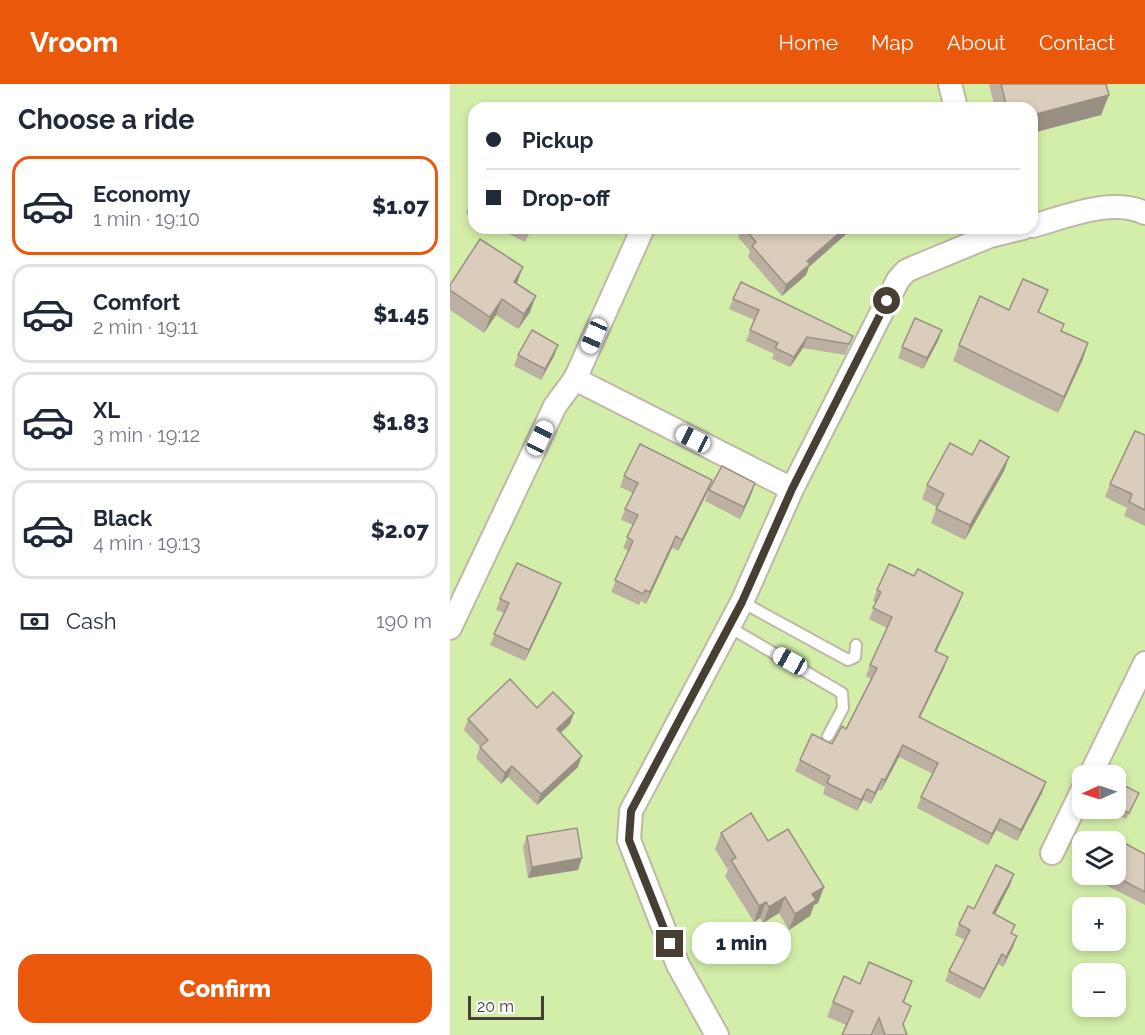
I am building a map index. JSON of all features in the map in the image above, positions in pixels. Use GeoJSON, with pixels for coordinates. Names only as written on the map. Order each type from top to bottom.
{"type":"FeatureCollection","features":[{"type":"Feature","properties":{"kind":"street"},"geometry":{"type":"LineString","coordinates":[[950,84],[954,102]]}},
{"type":"Feature","properties":{"kind":"street"},"geometry":{"type":"LineString","coordinates":[[1038,224],[1100,209],[1131,206],[1145,213]]}},
{"type":"Feature","properties":{"kind":"street"},"geometry":{"type":"LineString","coordinates":[[450,628],[555,405],[575,379],[640,234]]}},
{"type":"Feature","properties":{"kind":"street"},"geometry":{"type":"LineString","coordinates":[[717,1035],[678,965],[629,840],[631,811],[742,602],[792,489],[897,280],[906,271],[985,234]]}},
{"type":"Feature","properties":{"kind":"street"},"geometry":{"type":"LineString","coordinates":[[575,379],[792,489]]}},
{"type":"Feature","properties":{"kind":"street"},"geometry":{"type":"LineString","coordinates":[[1095,765],[1145,663]]}},
{"type":"Feature","properties":{"kind":"street"},"geometry":{"type":"LineString","coordinates":[[1052,853],[1072,812]]}},
{"type":"Feature","properties":{"kind":"lane"},"geometry":{"type":"LineString","coordinates":[[742,602],[848,660],[855,657],[856,645]]}},
{"type":"Feature","properties":{"kind":"lane"},"geometry":{"type":"LineString","coordinates":[[729,627],[842,693],[843,708],[828,736]]}},
{"type":"Feature","properties":{"kind":"green space"},"geometry":{"type":"Polygon","coordinates":[[[450,84],[1145,84],[1145,1035],[450,1035],[450,84]]]}},
{"type":"Feature","properties":{"kind":"building"},"geometry":{"type":"Polygon","coordinates":[[[1001,84],[1106,84],[1109,95],[1038,113],[1038,102],[1006,102],[1001,84]]]}},
{"type":"Feature","properties":{"kind":"building"},"geometry":{"type":"Polygon","coordinates":[[[749,234],[838,234],[807,261],[810,264],[786,285],[752,246],[756,242],[749,234]]]}},
{"type":"Feature","properties":{"kind":"building"},"geometry":{"type":"Polygon","coordinates":[[[480,239],[523,267],[514,282],[536,296],[524,314],[502,299],[490,317],[450,290],[450,285],[480,239]]]}},
{"type":"Feature","properties":{"kind":"building"},"geometry":{"type":"Polygon","coordinates":[[[1023,279],[1048,290],[1038,312],[1064,324],[1061,331],[1088,343],[1064,397],[959,345],[980,296],[1009,310],[1023,279]]]}},
{"type":"Feature","properties":{"kind":"building"},"geometry":{"type":"Polygon","coordinates":[[[741,282],[853,336],[849,344],[807,337],[794,357],[775,348],[778,343],[750,330],[759,310],[733,299],[741,282]]]}},
{"type":"Feature","properties":{"kind":"building"},"geometry":{"type":"Polygon","coordinates":[[[915,318],[942,330],[927,358],[902,347],[915,318]]]}},
{"type":"Feature","properties":{"kind":"building"},"geometry":{"type":"Polygon","coordinates":[[[532,330],[558,345],[545,369],[518,355],[532,330]]]}},
{"type":"Feature","properties":{"kind":"building"},"geometry":{"type":"Polygon","coordinates":[[[1135,431],[1145,435],[1145,510],[1129,502],[1132,494],[1110,484],[1135,431]]]}},
{"type":"Feature","properties":{"kind":"building"},"geometry":{"type":"Polygon","coordinates":[[[980,440],[1009,457],[970,525],[936,509],[944,494],[927,485],[950,443],[972,455],[980,440]]]}},
{"type":"Feature","properties":{"kind":"building"},"geometry":{"type":"Polygon","coordinates":[[[640,444],[712,480],[682,540],[676,536],[650,592],[645,590],[643,594],[615,580],[633,541],[627,537],[638,515],[625,509],[638,483],[624,476],[640,444]]]}},
{"type":"Feature","properties":{"kind":"building"},"geometry":{"type":"Polygon","coordinates":[[[722,466],[755,483],[744,507],[709,490],[722,466]]]}},
{"type":"Feature","properties":{"kind":"building"},"geometry":{"type":"Polygon","coordinates":[[[517,563],[561,583],[529,650],[494,634],[509,603],[500,599],[517,563]]]}},
{"type":"Feature","properties":{"kind":"building"},"geometry":{"type":"Polygon","coordinates":[[[889,564],[914,576],[918,569],[963,593],[935,651],[948,657],[919,717],[1046,782],[1021,830],[1000,819],[992,834],[921,797],[938,763],[903,745],[885,780],[882,779],[875,793],[867,789],[861,800],[827,783],[830,776],[800,760],[812,734],[832,744],[842,726],[846,729],[877,668],[870,665],[892,617],[873,608],[881,592],[877,590],[889,564]]]}},
{"type":"Feature","properties":{"kind":"building"},"geometry":{"type":"Polygon","coordinates":[[[510,679],[537,708],[553,692],[574,713],[557,729],[582,756],[541,794],[512,766],[505,773],[480,747],[488,740],[468,719],[510,679]]]}},
{"type":"Feature","properties":{"kind":"building"},"geometry":{"type":"Polygon","coordinates":[[[1126,786],[1139,793],[1129,813],[1126,812],[1126,786]]]}},
{"type":"Feature","properties":{"kind":"building"},"geometry":{"type":"Polygon","coordinates":[[[751,813],[768,841],[788,829],[824,887],[812,894],[816,900],[795,914],[785,897],[769,907],[766,902],[759,906],[731,860],[736,858],[721,833],[751,813]]]}},
{"type":"Feature","properties":{"kind":"building"},"geometry":{"type":"Polygon","coordinates":[[[577,828],[582,858],[532,867],[527,836],[577,828]]]}},
{"type":"Feature","properties":{"kind":"building"},"geometry":{"type":"Polygon","coordinates":[[[1126,844],[1145,854],[1145,892],[1126,882],[1126,844]]]}},
{"type":"Feature","properties":{"kind":"building"},"geometry":{"type":"Polygon","coordinates":[[[996,865],[1014,874],[993,913],[1015,925],[1011,933],[1017,936],[1006,957],[1002,954],[984,989],[949,971],[970,930],[959,924],[968,906],[974,909],[996,865]]]}},
{"type":"Feature","properties":{"kind":"building"},"geometry":{"type":"Polygon","coordinates":[[[869,962],[912,981],[903,1002],[911,1006],[903,1024],[907,1035],[885,1035],[879,1018],[871,1035],[842,1035],[853,1011],[833,1002],[844,976],[860,984],[869,962]]]}},
{"type":"Feature","properties":{"kind":"route"},"geometry":{"type":"LineString","coordinates":[[670,944],[629,840],[631,811],[742,602],[792,489],[887,301]]}}]}
